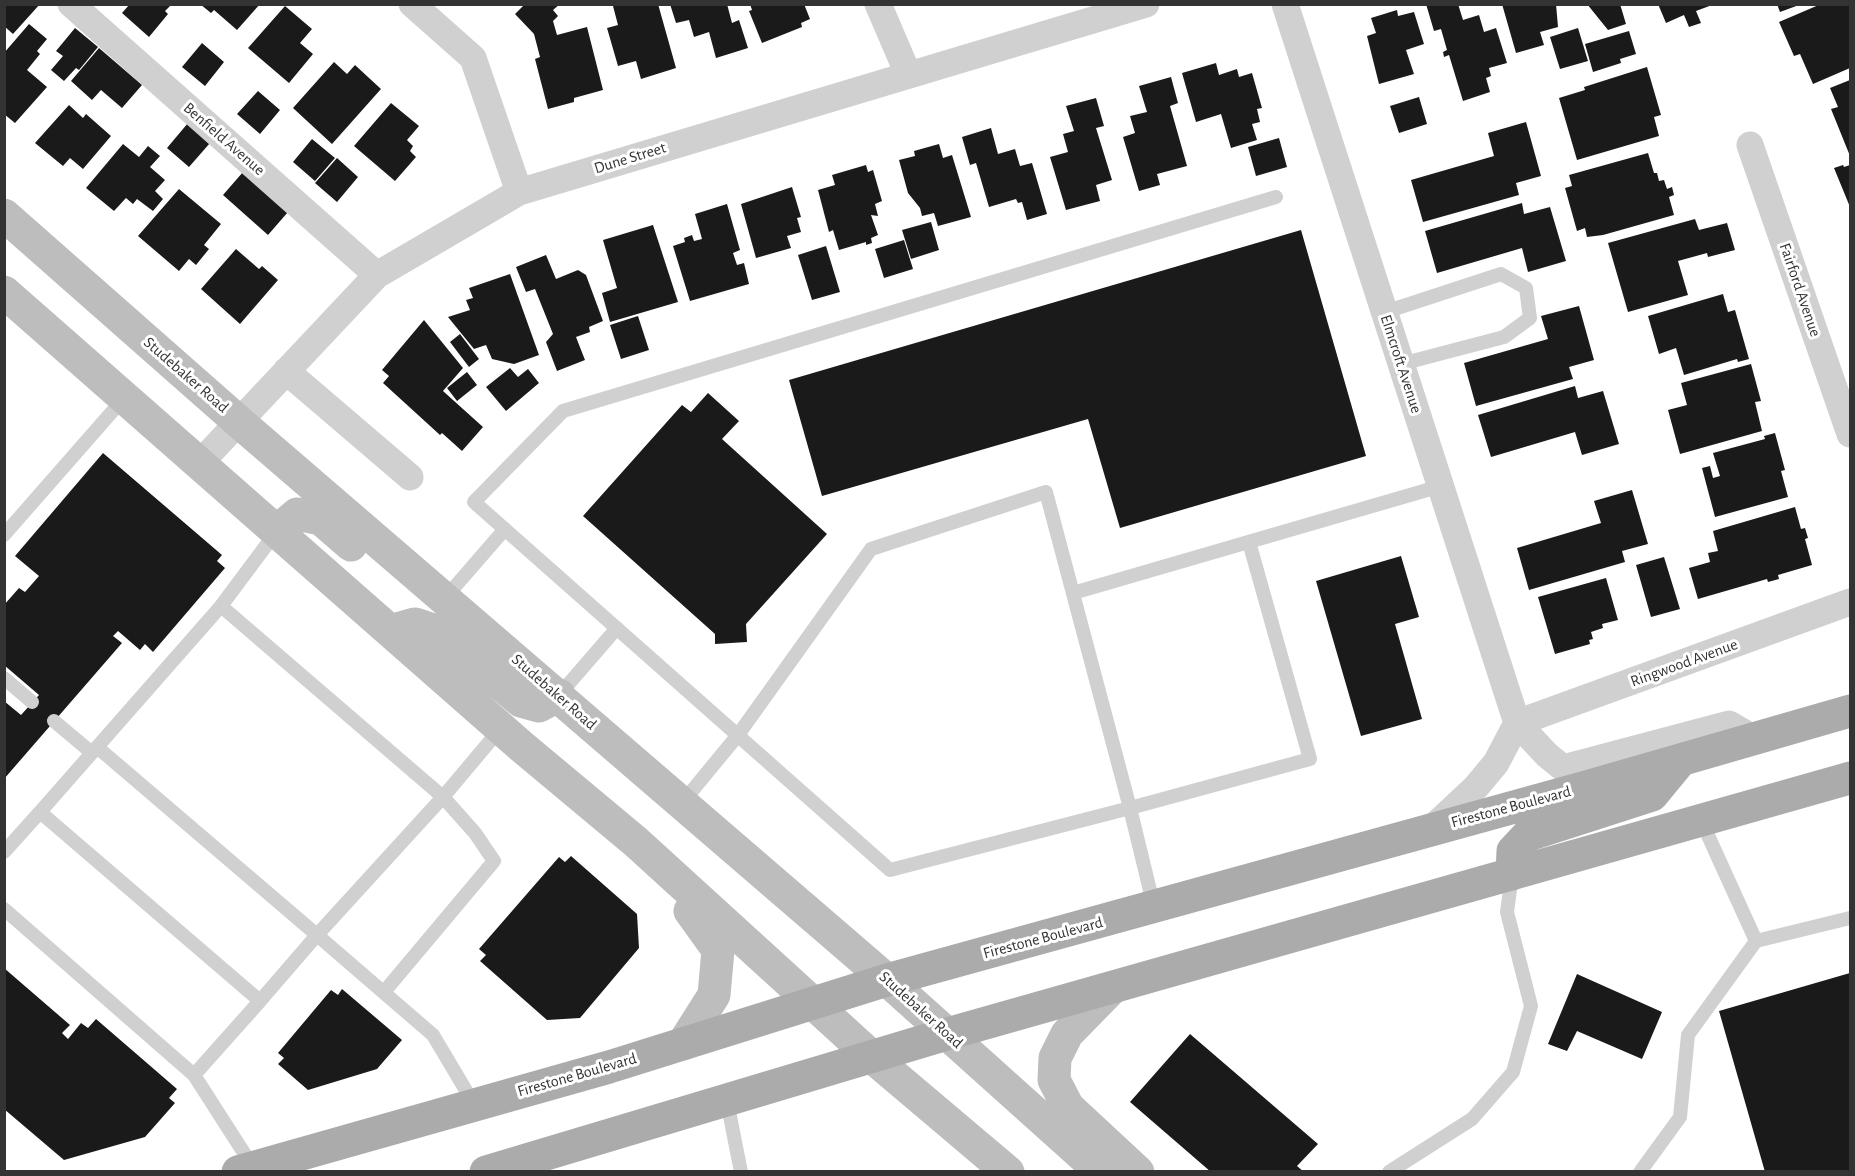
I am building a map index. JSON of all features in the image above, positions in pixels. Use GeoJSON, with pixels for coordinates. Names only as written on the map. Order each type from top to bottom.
{"type":"FeatureCollection","features":[{"type":"Feature","properties":{"kind":"main road","name":"Studebaker Road"},"geometry":{"type":"LineString","coordinates":[[4,215],[239,422],[559,695],[887,980],[1101,1172]]}},
{"type":"Feature","properties":{"kind":"main road"},"geometry":{"type":"LineString","coordinates":[[4,292],[501,728],[636,842],[872,1057],[1008,1172]]}},
{"type":"Feature","properties":{"kind":"main road"},"geometry":{"type":"LineString","coordinates":[[277,531],[297,514],[321,519],[400,588],[414,596],[445,598]]}},
{"type":"Feature","properties":{"kind":"main road"},"geometry":{"type":"LineString","coordinates":[[390,630],[415,624],[439,632],[521,701],[539,706],[559,695]]}},
{"type":"Feature","properties":{"kind":"main road","name":"Firestone Boulevard"},"geometry":{"type":"LineString","coordinates":[[249,1170],[683,1044],[887,980],[1680,761],[1851,711]]}},
{"type":"Feature","properties":{"kind":"main road"},"geometry":{"type":"LineString","coordinates":[[1512,874],[1513,851],[1528,835],[1652,795],[1680,761]]}},
{"type":"Feature","properties":{"kind":"main road"},"geometry":{"type":"LineString","coordinates":[[486,1172],[948,1034],[1851,778]]}},
{"type":"Feature","properties":{"kind":"main road"},"geometry":{"type":"LineString","coordinates":[[636,842],[638,863],[697,917],[718,950],[714,995],[683,1044]]}},
{"type":"Feature","properties":{"kind":"main road"},"geometry":{"type":"LineString","coordinates":[[1112,988],[1067,1034],[1054,1058],[1054,1080],[1068,1107],[1138,1172]]}},
{"type":"Feature","properties":{"kind":"street","name":"Benfield Avenue"},"geometry":{"type":"LineString","coordinates":[[70,4],[377,275]]}},
{"type":"Feature","properties":{"kind":"street"},"geometry":{"type":"LineString","coordinates":[[412,4],[473,58],[519,192]]}},
{"type":"Feature","properties":{"kind":"street"},"geometry":{"type":"LineString","coordinates":[[878,4],[908,74]]}},
{"type":"Feature","properties":{"kind":"street","name":"Dune Street"},"geometry":{"type":"LineString","coordinates":[[200,463],[377,275],[519,192],[1146,4]]}},
{"type":"Feature","properties":{"kind":"street","name":"Elmcroft Avenue"},"geometry":{"type":"LineString","coordinates":[[1285,4],[1517,723],[1547,755],[1563,768],[1729,724],[1755,739]]}},
{"type":"Feature","properties":{"kind":"street","name":"Fairford Avenue"},"geometry":{"type":"LineString","coordinates":[[1750,146],[1851,434]]}},
{"type":"Feature","properties":{"kind":"street"},"geometry":{"type":"LineString","coordinates":[[286,371],[410,477]]}},
{"type":"Feature","properties":{"kind":"street","name":"Ringwood Avenue"},"geometry":{"type":"LineString","coordinates":[[1517,723],[1851,602]]}},
{"type":"Feature","properties":{"kind":"street"},"geometry":{"type":"LineString","coordinates":[[1431,829],[1476,787],[1496,763],[1517,723]]}},
{"type":"Feature","properties":{"kind":"lane"},"geometry":{"type":"LineString","coordinates":[[1250,542],[1310,759],[890,870],[474,502],[563,411],[1276,197]]}},
{"type":"Feature","properties":{"kind":"lane"},"geometry":{"type":"LineString","coordinates":[[1385,312],[1501,274],[1526,288],[1530,318],[1504,337],[1401,364]]}},
{"type":"Feature","properties":{"kind":"lane"},"geometry":{"type":"LineString","coordinates":[[4,535],[125,397]]}},
{"type":"Feature","properties":{"kind":"lane"},"geometry":{"type":"LineString","coordinates":[[1073,593],[1441,486]]}},
{"type":"Feature","properties":{"kind":"lane"},"geometry":{"type":"LineString","coordinates":[[682,803],[738,735],[871,549],[1046,492],[1154,907]]}},
{"type":"Feature","properties":{"kind":"lane"},"geometry":{"type":"LineString","coordinates":[[445,598],[505,529]]}},
{"type":"Feature","properties":{"kind":"lane"},"geometry":{"type":"LineString","coordinates":[[4,852],[221,606],[277,531]]}},
{"type":"Feature","properties":{"kind":"lane"},"geometry":{"type":"LineString","coordinates":[[221,606],[442,797],[475,833],[494,861],[384,992]]}},
{"type":"Feature","properties":{"kind":"lane"},"geometry":{"type":"LineString","coordinates":[[559,695],[617,628]]}},
{"type":"Feature","properties":{"kind":"lane"},"geometry":{"type":"LineString","coordinates":[[4,678],[32,702]]}},
{"type":"Feature","properties":{"kind":"lane"},"geometry":{"type":"LineString","coordinates":[[54,721],[94,750],[317,935],[433,1035],[474,1104]]}},
{"type":"Feature","properties":{"kind":"lane"},"geometry":{"type":"LineString","coordinates":[[194,1075],[501,728]]}},
{"type":"Feature","properties":{"kind":"lane"},"geometry":{"type":"LineString","coordinates":[[40,812],[260,1001]]}},
{"type":"Feature","properties":{"kind":"lane"},"geometry":{"type":"LineString","coordinates":[[1701,820],[1756,941]]}},
{"type":"Feature","properties":{"kind":"lane"},"geometry":{"type":"LineString","coordinates":[[1389,1172],[1472,1119],[1513,1072],[1531,1006],[1507,912],[1512,874]]}},
{"type":"Feature","properties":{"kind":"lane"},"geometry":{"type":"LineString","coordinates":[[4,909],[194,1075],[249,1170]]}},
{"type":"Feature","properties":{"kind":"lane"},"geometry":{"type":"LineString","coordinates":[[1640,1172],[1680,1116],[1688,1035],[1756,941],[1851,918]]}},
{"type":"Feature","properties":{"kind":"lane"},"geometry":{"type":"LineString","coordinates":[[727,1101],[741,1172]]}},
{"type":"Feature","properties":{"kind":"building"},"geometry":{"type":"Polygon","coordinates":[[[4,4],[40,4],[13,34],[4,26],[4,4]]]}},
{"type":"Feature","properties":{"kind":"building"},"geometry":{"type":"Polygon","coordinates":[[[200,4],[260,4],[237,30],[214,10],[211,13],[200,4]]]}},
{"type":"Feature","properties":{"kind":"building"},"geometry":{"type":"Polygon","coordinates":[[[525,4],[560,4],[553,10],[558,16],[553,21],[557,35],[587,27],[603,90],[574,98],[574,102],[548,109],[535,59],[540,57],[534,34],[515,14],[525,4]]]}},
{"type":"Feature","properties":{"kind":"building"},"geometry":{"type":"Polygon","coordinates":[[[658,4],[676,68],[641,79],[636,61],[618,66],[607,28],[618,25],[613,6],[658,4]]]}},
{"type":"Feature","properties":{"kind":"building"},"geometry":{"type":"Polygon","coordinates":[[[670,4],[727,4],[732,23],[739,20],[748,48],[716,58],[709,32],[694,37],[689,20],[676,23],[670,4]]]}},
{"type":"Feature","properties":{"kind":"building"},"geometry":{"type":"Polygon","coordinates":[[[750,4],[804,4],[810,19],[801,23],[802,27],[762,43],[749,11],[752,10],[750,4]]]}},
{"type":"Feature","properties":{"kind":"building"},"geometry":{"type":"Polygon","coordinates":[[[1426,4],[1458,4],[1463,20],[1479,15],[1484,32],[1496,28],[1507,63],[1489,68],[1491,76],[1486,78],[1490,92],[1463,101],[1449,55],[1444,57],[1443,52],[1447,50],[1441,29],[1434,31],[1426,4]]]}},
{"type":"Feature","properties":{"kind":"building"},"geometry":{"type":"Polygon","coordinates":[[[1502,4],[1556,4],[1558,27],[1540,32],[1544,45],[1516,53],[1502,4]]]}},
{"type":"Feature","properties":{"kind":"building"},"geometry":{"type":"Polygon","coordinates":[[[1587,4],[1620,4],[1626,24],[1608,30],[1587,4]]]}},
{"type":"Feature","properties":{"kind":"building"},"geometry":{"type":"Polygon","coordinates":[[[1658,4],[1712,5],[1696,11],[1701,23],[1689,27],[1684,15],[1666,23],[1658,4]]]}},
{"type":"Feature","properties":{"kind":"building"},"geometry":{"type":"Polygon","coordinates":[[[1777,4],[1799,4],[1799,5],[1780,12],[1777,4]]]}},
{"type":"Feature","properties":{"kind":"building"},"geometry":{"type":"Polygon","coordinates":[[[1821,4],[1850,4],[1850,68],[1813,84],[1800,54],[1794,56],[1779,22],[1821,4]]]}},
{"type":"Feature","properties":{"kind":"building"},"geometry":{"type":"Polygon","coordinates":[[[129,5],[171,5],[165,11],[168,14],[149,37],[122,13],[129,5]]]}},
{"type":"Feature","properties":{"kind":"building"},"geometry":{"type":"Polygon","coordinates":[[[285,6],[312,29],[300,43],[313,54],[289,83],[248,48],[285,6]]]}},
{"type":"Feature","properties":{"kind":"building"},"geometry":{"type":"Polygon","coordinates":[[[1397,10],[1398,16],[1414,12],[1424,44],[1406,50],[1414,74],[1379,84],[1367,36],[1376,33],[1371,18],[1397,10]]]}},
{"type":"Feature","properties":{"kind":"building"},"geometry":{"type":"Polygon","coordinates":[[[29,24],[47,39],[37,51],[40,54],[27,70],[47,87],[15,123],[4,114],[4,53],[29,24]]]}},
{"type":"Feature","properties":{"kind":"building"},"geometry":{"type":"Polygon","coordinates":[[[75,28],[98,47],[79,70],[76,68],[64,81],[51,70],[63,56],[56,51],[75,28]]]}},
{"type":"Feature","properties":{"kind":"building"},"geometry":{"type":"Polygon","coordinates":[[[1578,28],[1588,61],[1560,69],[1550,37],[1578,28]]]}},
{"type":"Feature","properties":{"kind":"building"},"geometry":{"type":"Polygon","coordinates":[[[1629,31],[1636,54],[1620,59],[1621,63],[1593,72],[1585,44],[1629,31]]]}},
{"type":"Feature","properties":{"kind":"building"},"geometry":{"type":"Polygon","coordinates":[[[202,43],[224,62],[205,86],[182,67],[202,43]]]}},
{"type":"Feature","properties":{"kind":"building"},"geometry":{"type":"Polygon","coordinates":[[[99,48],[142,85],[122,108],[101,90],[92,100],[71,81],[99,48]]]}},
{"type":"Feature","properties":{"kind":"building"},"geometry":{"type":"Polygon","coordinates":[[[334,62],[347,74],[355,65],[381,89],[332,144],[293,108],[334,62]]]}},
{"type":"Feature","properties":{"kind":"building"},"geometry":{"type":"Polygon","coordinates":[[[1216,63],[1219,75],[1237,69],[1239,77],[1252,73],[1262,108],[1257,109],[1260,122],[1252,124],[1257,140],[1231,148],[1221,114],[1196,122],[1182,73],[1216,63]]]}},
{"type":"Feature","properties":{"kind":"building"},"geometry":{"type":"Polygon","coordinates":[[[1647,67],[1661,115],[1654,117],[1659,136],[1577,160],[1559,98],[1585,90],[1584,87],[1647,67]]]}},
{"type":"Feature","properties":{"kind":"building"},"geometry":{"type":"Polygon","coordinates":[[[1171,77],[1178,103],[1170,106],[1187,166],[1157,174],[1160,185],[1139,191],[1123,137],[1135,133],[1130,116],[1147,112],[1139,86],[1171,77]]]}},
{"type":"Feature","properties":{"kind":"building"},"geometry":{"type":"Polygon","coordinates":[[[1850,80],[1850,156],[1831,109],[1838,107],[1830,88],[1850,80]]]}},
{"type":"Feature","properties":{"kind":"building"},"geometry":{"type":"Polygon","coordinates":[[[258,91],[280,110],[260,134],[237,114],[258,91]]]}},
{"type":"Feature","properties":{"kind":"building"},"geometry":{"type":"Polygon","coordinates":[[[1419,97],[1427,124],[1399,133],[1390,106],[1419,97]]]}},
{"type":"Feature","properties":{"kind":"building"},"geometry":{"type":"Polygon","coordinates":[[[1096,98],[1104,126],[1096,128],[1112,180],[1096,185],[1100,201],[1066,210],[1050,157],[1068,152],[1063,134],[1074,131],[1066,106],[1096,98]]]}},
{"type":"Feature","properties":{"kind":"building"},"geometry":{"type":"Polygon","coordinates":[[[391,103],[419,126],[407,140],[413,146],[410,151],[416,157],[395,181],[354,146],[391,103]]]}},
{"type":"Feature","properties":{"kind":"building"},"geometry":{"type":"Polygon","coordinates":[[[69,105],[83,118],[86,114],[111,136],[83,169],[70,158],[63,166],[35,143],[69,105]]]}},
{"type":"Feature","properties":{"kind":"building"},"geometry":{"type":"Polygon","coordinates":[[[1526,122],[1541,176],[1516,183],[1519,195],[1423,222],[1411,180],[1494,156],[1488,133],[1526,122]]]}},
{"type":"Feature","properties":{"kind":"building"},"geometry":{"type":"Polygon","coordinates":[[[188,123],[210,143],[189,167],[167,148],[188,123]]]}},
{"type":"Feature","properties":{"kind":"building"},"geometry":{"type":"Polygon","coordinates":[[[991,128],[998,154],[1015,149],[1020,166],[1032,163],[1047,214],[1027,220],[1022,202],[1018,203],[1016,199],[989,207],[976,163],[970,165],[962,137],[991,128]]]}},
{"type":"Feature","properties":{"kind":"building"},"geometry":{"type":"Polygon","coordinates":[[[1279,138],[1287,167],[1256,176],[1248,147],[1279,138]]]}},
{"type":"Feature","properties":{"kind":"building"},"geometry":{"type":"Polygon","coordinates":[[[312,139],[335,158],[315,181],[293,162],[312,139]]]}},
{"type":"Feature","properties":{"kind":"building"},"geometry":{"type":"Polygon","coordinates":[[[123,144],[139,157],[148,146],[160,156],[150,167],[165,180],[155,191],[163,199],[153,211],[137,199],[133,204],[126,198],[114,211],[86,188],[123,144]]]}},
{"type":"Feature","properties":{"kind":"building"},"geometry":{"type":"Polygon","coordinates":[[[939,144],[943,158],[952,155],[971,217],[938,226],[934,213],[922,216],[920,208],[908,193],[899,160],[915,156],[914,151],[939,144]]]}},
{"type":"Feature","properties":{"kind":"building"},"geometry":{"type":"Polygon","coordinates":[[[1648,153],[1659,181],[1664,180],[1667,189],[1672,187],[1674,195],[1669,197],[1674,215],[1603,235],[1587,237],[1585,228],[1577,231],[1565,188],[1572,186],[1569,175],[1648,153]]]}},
{"type":"Feature","properties":{"kind":"building"},"geometry":{"type":"Polygon","coordinates":[[[337,158],[358,177],[337,202],[315,183],[337,158]]]}},
{"type":"Feature","properties":{"kind":"building"},"geometry":{"type":"Polygon","coordinates":[[[866,165],[868,172],[873,170],[882,201],[875,204],[878,216],[871,215],[878,235],[871,238],[872,243],[866,245],[866,242],[839,250],[833,230],[829,232],[818,190],[835,185],[832,175],[866,165]]]}},
{"type":"Feature","properties":{"kind":"building"},"geometry":{"type":"Polygon","coordinates":[[[1843,165],[1844,167],[1850,165],[1850,207],[1834,168],[1843,165]]]}},
{"type":"Feature","properties":{"kind":"building"},"geometry":{"type":"Polygon","coordinates":[[[243,172],[288,212],[268,235],[223,195],[243,172]]]}},
{"type":"Feature","properties":{"kind":"building"},"geometry":{"type":"Polygon","coordinates":[[[792,187],[801,217],[797,218],[801,232],[787,236],[791,248],[756,258],[741,204],[792,187]]]}},
{"type":"Feature","properties":{"kind":"building"},"geometry":{"type":"Polygon","coordinates":[[[179,189],[221,224],[204,245],[209,249],[196,265],[189,259],[179,271],[138,236],[179,189]]]}},
{"type":"Feature","properties":{"kind":"building"},"geometry":{"type":"Polygon","coordinates":[[[1522,203],[1524,214],[1550,207],[1566,261],[1528,272],[1522,248],[1437,273],[1425,231],[1522,203]]]}},
{"type":"Feature","properties":{"kind":"building"},"geometry":{"type":"Polygon","coordinates":[[[727,204],[740,250],[733,253],[737,265],[744,263],[749,284],[690,301],[673,246],[685,242],[684,238],[692,235],[694,241],[702,239],[695,214],[727,204]]]}},
{"type":"Feature","properties":{"kind":"building"},"geometry":{"type":"Polygon","coordinates":[[[1695,219],[1699,230],[1727,223],[1735,250],[1708,257],[1707,253],[1678,261],[1688,295],[1628,312],[1608,243],[1695,219]]]}},
{"type":"Feature","properties":{"kind":"building"},"geometry":{"type":"Polygon","coordinates":[[[931,222],[939,250],[911,259],[902,230],[931,222]]]}},
{"type":"Feature","properties":{"kind":"building"},"geometry":{"type":"Polygon","coordinates":[[[653,225],[678,302],[610,322],[602,293],[617,288],[603,240],[653,225]]]}},
{"type":"Feature","properties":{"kind":"building"},"geometry":{"type":"Polygon","coordinates":[[[1301,230],[1366,456],[1120,528],[1088,419],[822,496],[789,380],[1301,230]]]}},
{"type":"Feature","properties":{"kind":"building"},"geometry":{"type":"Polygon","coordinates":[[[904,240],[913,269],[884,278],[875,249],[904,240]]]}},
{"type":"Feature","properties":{"kind":"building"},"geometry":{"type":"Polygon","coordinates":[[[826,246],[840,292],[812,300],[798,255],[826,246]]]}},
{"type":"Feature","properties":{"kind":"building"},"geometry":{"type":"Polygon","coordinates":[[[236,249],[259,269],[262,266],[278,280],[240,324],[201,289],[236,249]]]}},
{"type":"Feature","properties":{"kind":"building"},"geometry":{"type":"Polygon","coordinates":[[[546,255],[556,279],[578,270],[586,275],[603,321],[589,327],[590,332],[576,337],[585,360],[557,371],[546,342],[553,334],[535,289],[526,292],[516,267],[546,255]]]}},
{"type":"Feature","properties":{"kind":"building"},"geometry":{"type":"Polygon","coordinates":[[[510,274],[539,355],[514,364],[492,359],[486,345],[474,349],[448,317],[470,310],[466,300],[473,298],[469,288],[510,274]]]}},
{"type":"Feature","properties":{"kind":"building"},"geometry":{"type":"Polygon","coordinates":[[[1723,294],[1728,312],[1735,310],[1749,359],[1738,362],[1737,359],[1684,375],[1676,348],[1659,354],[1648,316],[1723,294]]]}},
{"type":"Feature","properties":{"kind":"building"},"geometry":{"type":"Polygon","coordinates":[[[1579,306],[1594,360],[1569,367],[1573,379],[1476,406],[1464,363],[1548,339],[1541,316],[1579,306]]]}},
{"type":"Feature","properties":{"kind":"building"},"geometry":{"type":"Polygon","coordinates":[[[638,316],[649,350],[621,359],[610,325],[638,316]]]}},
{"type":"Feature","properties":{"kind":"building"},"geometry":{"type":"Polygon","coordinates":[[[424,320],[463,368],[443,391],[483,427],[462,451],[442,433],[440,435],[383,383],[389,376],[382,370],[424,320]]]}},
{"type":"Feature","properties":{"kind":"building"},"geometry":{"type":"Polygon","coordinates":[[[460,334],[479,359],[469,367],[450,342],[460,334]]]}},
{"type":"Feature","properties":{"kind":"building"},"geometry":{"type":"Polygon","coordinates":[[[1751,364],[1761,401],[1755,402],[1762,431],[1680,454],[1668,410],[1687,405],[1681,383],[1751,364]]]}},
{"type":"Feature","properties":{"kind":"building"},"geometry":{"type":"Polygon","coordinates":[[[510,368],[518,377],[528,369],[539,383],[506,411],[486,387],[510,368]]]}},
{"type":"Feature","properties":{"kind":"building"},"geometry":{"type":"Polygon","coordinates":[[[467,372],[477,385],[457,401],[447,388],[467,372]]]}},
{"type":"Feature","properties":{"kind":"building"},"geometry":{"type":"Polygon","coordinates":[[[1575,386],[1578,398],[1603,391],[1619,444],[1582,455],[1575,432],[1491,457],[1478,415],[1575,386]]]}},
{"type":"Feature","properties":{"kind":"building"},"geometry":{"type":"Polygon","coordinates":[[[708,393],[739,421],[722,439],[827,534],[746,624],[747,642],[715,644],[715,634],[583,516],[682,405],[691,412],[708,393]]]}},
{"type":"Feature","properties":{"kind":"building"},"geometry":{"type":"Polygon","coordinates":[[[1775,433],[1785,470],[1781,471],[1788,497],[1715,517],[1702,468],[1710,466],[1713,478],[1720,476],[1713,453],[1765,439],[1764,436],[1775,433]]]}},
{"type":"Feature","properties":{"kind":"building"},"geometry":{"type":"Polygon","coordinates":[[[103,453],[222,555],[217,561],[225,568],[153,652],[145,644],[140,650],[118,631],[113,636],[122,643],[4,779],[4,701],[21,715],[39,695],[4,665],[4,605],[19,588],[25,592],[39,576],[15,556],[103,453]]]}},
{"type":"Feature","properties":{"kind":"building"},"geometry":{"type":"Polygon","coordinates":[[[1632,490],[1648,544],[1622,551],[1625,562],[1529,590],[1517,548],[1601,523],[1594,501],[1632,490]]]}},
{"type":"Feature","properties":{"kind":"building"},"geometry":{"type":"Polygon","coordinates":[[[1795,507],[1801,529],[1805,528],[1808,538],[1805,539],[1812,565],[1778,575],[1779,579],[1768,582],[1767,579],[1698,599],[1689,568],[1710,562],[1708,553],[1718,551],[1713,531],[1795,507]]]}},
{"type":"Feature","properties":{"kind":"building"},"geometry":{"type":"Polygon","coordinates":[[[1401,556],[1419,617],[1395,624],[1422,719],[1361,736],[1316,581],[1401,556]]]}},
{"type":"Feature","properties":{"kind":"building"},"geometry":{"type":"Polygon","coordinates":[[[1664,557],[1680,609],[1651,617],[1636,565],[1664,557]]]}},
{"type":"Feature","properties":{"kind":"building"},"geometry":{"type":"Polygon","coordinates":[[[1606,578],[1618,620],[1602,624],[1603,628],[1591,632],[1593,639],[1589,640],[1590,644],[1555,654],[1538,597],[1606,578]]]}},
{"type":"Feature","properties":{"kind":"building"},"geometry":{"type":"Polygon","coordinates":[[[571,856],[637,914],[639,948],[580,1018],[547,1020],[480,961],[486,955],[479,949],[559,857],[565,862],[571,856]]]}},
{"type":"Feature","properties":{"kind":"building"},"geometry":{"type":"Polygon","coordinates":[[[4,968],[70,1025],[62,1033],[68,1039],[81,1023],[88,1028],[96,1019],[177,1089],[169,1098],[175,1103],[145,1137],[64,1160],[4,1109],[4,968]]]}},
{"type":"Feature","properties":{"kind":"building"},"geometry":{"type":"Polygon","coordinates":[[[1850,973],[1850,1172],[1765,1172],[1719,1011],[1850,973]]]}},
{"type":"Feature","properties":{"kind":"building"},"geometry":{"type":"Polygon","coordinates":[[[1577,974],[1662,1012],[1642,1059],[1577,1031],[1567,1051],[1548,1044],[1577,974]]]}},
{"type":"Feature","properties":{"kind":"building"},"geometry":{"type":"Polygon","coordinates":[[[342,989],[402,1040],[377,1069],[308,1090],[278,1064],[284,1058],[278,1053],[331,990],[338,995],[342,989]]]}},
{"type":"Feature","properties":{"kind":"building"},"geometry":{"type":"Polygon","coordinates":[[[1190,1034],[1318,1144],[1297,1166],[1304,1172],[1211,1172],[1130,1102],[1190,1034]]]}}]}
